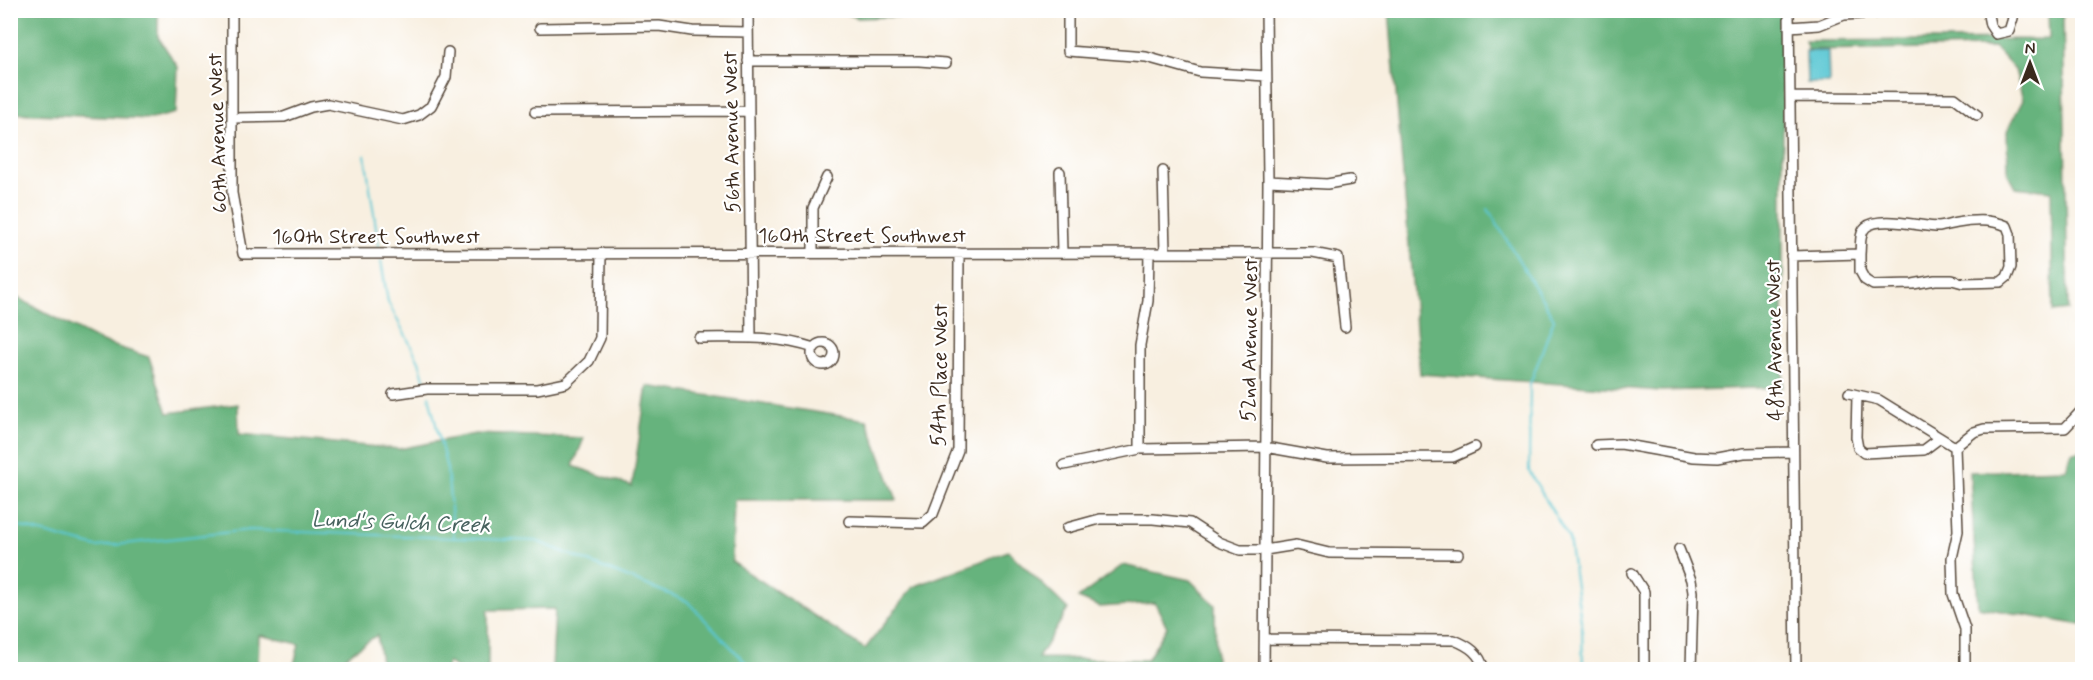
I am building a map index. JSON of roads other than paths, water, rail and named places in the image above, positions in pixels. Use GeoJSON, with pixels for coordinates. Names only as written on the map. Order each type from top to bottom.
{"type":"FeatureCollection","features":[{"type":"Feature","properties":{"kind":"street","name":"60th Avenue West"},"geometry":{"type":"LineString","coordinates":[[232,10],[232,193],[243,254]]}},
{"type":"Feature","properties":{"kind":"street","name":"56th Avenue West"},"geometry":{"type":"LineString","coordinates":[[748,10],[751,338]]}},
{"type":"Feature","properties":{"kind":"street"},"geometry":{"type":"LineString","coordinates":[[1068,10],[1068,51],[1146,57],[1200,72],[1266,76]]}},
{"type":"Feature","properties":{"kind":"street","name":"52nd Avenue West"},"geometry":{"type":"LineString","coordinates":[[1264,669],[1268,253],[1266,10]]}},
{"type":"Feature","properties":{"kind":"street","name":"48th Avenue West"},"geometry":{"type":"LineString","coordinates":[[1789,10],[1796,669]]}},
{"type":"Feature","properties":{"kind":"street"},"geometry":{"type":"LineString","coordinates":[[1789,27],[1819,25],[1844,15],[1891,10]]}},
{"type":"Feature","properties":{"kind":"street"},"geometry":{"type":"LineString","coordinates":[[1987,10],[1990,25],[1996,34],[2009,31],[2013,18],[2010,10]]}},
{"type":"Feature","properties":{"kind":"street"},"geometry":{"type":"LineString","coordinates":[[540,28],[659,27],[692,31],[748,32]]}},
{"type":"Feature","properties":{"kind":"street"},"geometry":{"type":"LineString","coordinates":[[233,118],[284,117],[311,106],[328,104],[403,120],[419,115],[431,106],[446,76],[448,52]]}},
{"type":"Feature","properties":{"kind":"street"},"geometry":{"type":"LineString","coordinates":[[748,61],[946,63]]}},
{"type":"Feature","properties":{"kind":"street"},"geometry":{"type":"LineString","coordinates":[[1790,98],[1955,98],[1977,115]]}},
{"type":"Feature","properties":{"kind":"street"},"geometry":{"type":"LineString","coordinates":[[535,112],[748,111]]}},
{"type":"Feature","properties":{"kind":"street"},"geometry":{"type":"LineString","coordinates":[[1163,171],[1165,253]]}},
{"type":"Feature","properties":{"kind":"street"},"geometry":{"type":"LineString","coordinates":[[1060,172],[1062,253]]}},
{"type":"Feature","properties":{"kind":"street"},"geometry":{"type":"LineString","coordinates":[[813,253],[813,208],[827,177]]}},
{"type":"Feature","properties":{"kind":"street"},"geometry":{"type":"LineString","coordinates":[[1268,181],[1327,184],[1350,180]]}},
{"type":"Feature","properties":{"kind":"street"},"geometry":{"type":"LineString","coordinates":[[1971,221],[1997,221],[2007,226],[2010,234],[2011,267],[2007,277],[2001,282],[1963,283],[1952,280],[1935,280],[1913,284],[1873,285],[1860,271],[1860,254],[1862,234],[1874,223],[1940,227],[1971,221]]}},
{"type":"Feature","properties":{"kind":"street","name":"54th Place West"},"geometry":{"type":"LineString","coordinates":[[849,520],[924,523],[933,514],[958,450],[959,253]]}},
{"type":"Feature","properties":{"kind":"street"},"geometry":{"type":"LineString","coordinates":[[1140,448],[1140,345],[1148,301],[1149,253]]}},
{"type":"Feature","properties":{"kind":"street","name":"160th Street Southwest"},"geometry":{"type":"LineString","coordinates":[[243,254],[1313,253],[1338,258],[1345,327]]}},
{"type":"Feature","properties":{"kind":"street"},"geometry":{"type":"LineString","coordinates":[[393,394],[427,389],[537,388],[566,383],[589,362],[600,338],[601,254]]}},
{"type":"Feature","properties":{"kind":"street"},"geometry":{"type":"LineString","coordinates":[[1791,256],[1860,254]]}},
{"type":"Feature","properties":{"kind":"street"},"geometry":{"type":"LineString","coordinates":[[699,338],[792,340],[814,348]]}},
{"type":"Feature","properties":{"kind":"street"},"geometry":{"type":"LineString","coordinates":[[1940,438],[1924,450],[1864,453],[1858,448],[1853,394],[1879,400],[1955,447]]}},
{"type":"Feature","properties":{"kind":"street"},"geometry":{"type":"LineString","coordinates":[[1955,447],[1974,432],[1984,429],[2065,428],[2082,410]]}},
{"type":"Feature","properties":{"kind":"street"},"geometry":{"type":"LineString","coordinates":[[1596,445],[1621,444],[1694,457],[1717,458],[1744,453],[1793,452]]}},
{"type":"Feature","properties":{"kind":"street"},"geometry":{"type":"LineString","coordinates":[[1064,465],[1140,448],[1265,447],[1327,458],[1453,457],[1475,447]]}},
{"type":"Feature","properties":{"kind":"street"},"geometry":{"type":"LineString","coordinates":[[1955,447],[1958,531],[1952,558],[1953,594],[1965,629],[1965,666],[1968,669]]}},
{"type":"Feature","properties":{"kind":"street"},"geometry":{"type":"LineString","coordinates":[[1067,528],[1100,519],[1154,519],[1190,523],[1219,542],[1240,550],[1265,550],[1296,545],[1329,553],[1458,554]]}},
{"type":"Feature","properties":{"kind":"street"},"geometry":{"type":"LineString","coordinates":[[1679,549],[1691,580],[1693,592],[1691,669]]}},
{"type":"Feature","properties":{"kind":"street"},"geometry":{"type":"LineString","coordinates":[[1632,573],[1644,592],[1644,669]]}},
{"type":"Feature","properties":{"kind":"street"},"geometry":{"type":"LineString","coordinates":[[1264,639],[1454,640],[1478,654],[1484,669]]}},
{"type":"Feature","properties":{"kind":"water"},"geometry":{"type":"Polygon","coordinates":[[[1806,51],[1828,51],[1829,83],[1807,83],[1806,51]]]}},
{"type":"Feature","properties":{"kind":"waterway"},"geometry":{"type":"LineString","coordinates":[[365,155],[379,247]]}},
{"type":"Feature","properties":{"kind":"waterway","name":"Lund's Gulch Creek"},"geometry":{"type":"LineString","coordinates":[[1488,209],[1554,319],[1530,384],[1529,471],[1569,539],[1582,628],[1583,670]]}},
{"type":"Feature","properties":{"kind":"waterway"},"geometry":{"type":"LineString","coordinates":[[381,261],[388,302],[419,361],[425,382]]}},
{"type":"Feature","properties":{"kind":"waterway"},"geometry":{"type":"LineString","coordinates":[[429,396],[447,469],[454,538]]}},
{"type":"Feature","properties":{"kind":"waterway","name":"Lund's Gulch Creek"},"geometry":{"type":"LineString","coordinates":[[10,524],[97,547],[249,530],[536,541],[687,601],[753,670]]}}]}
